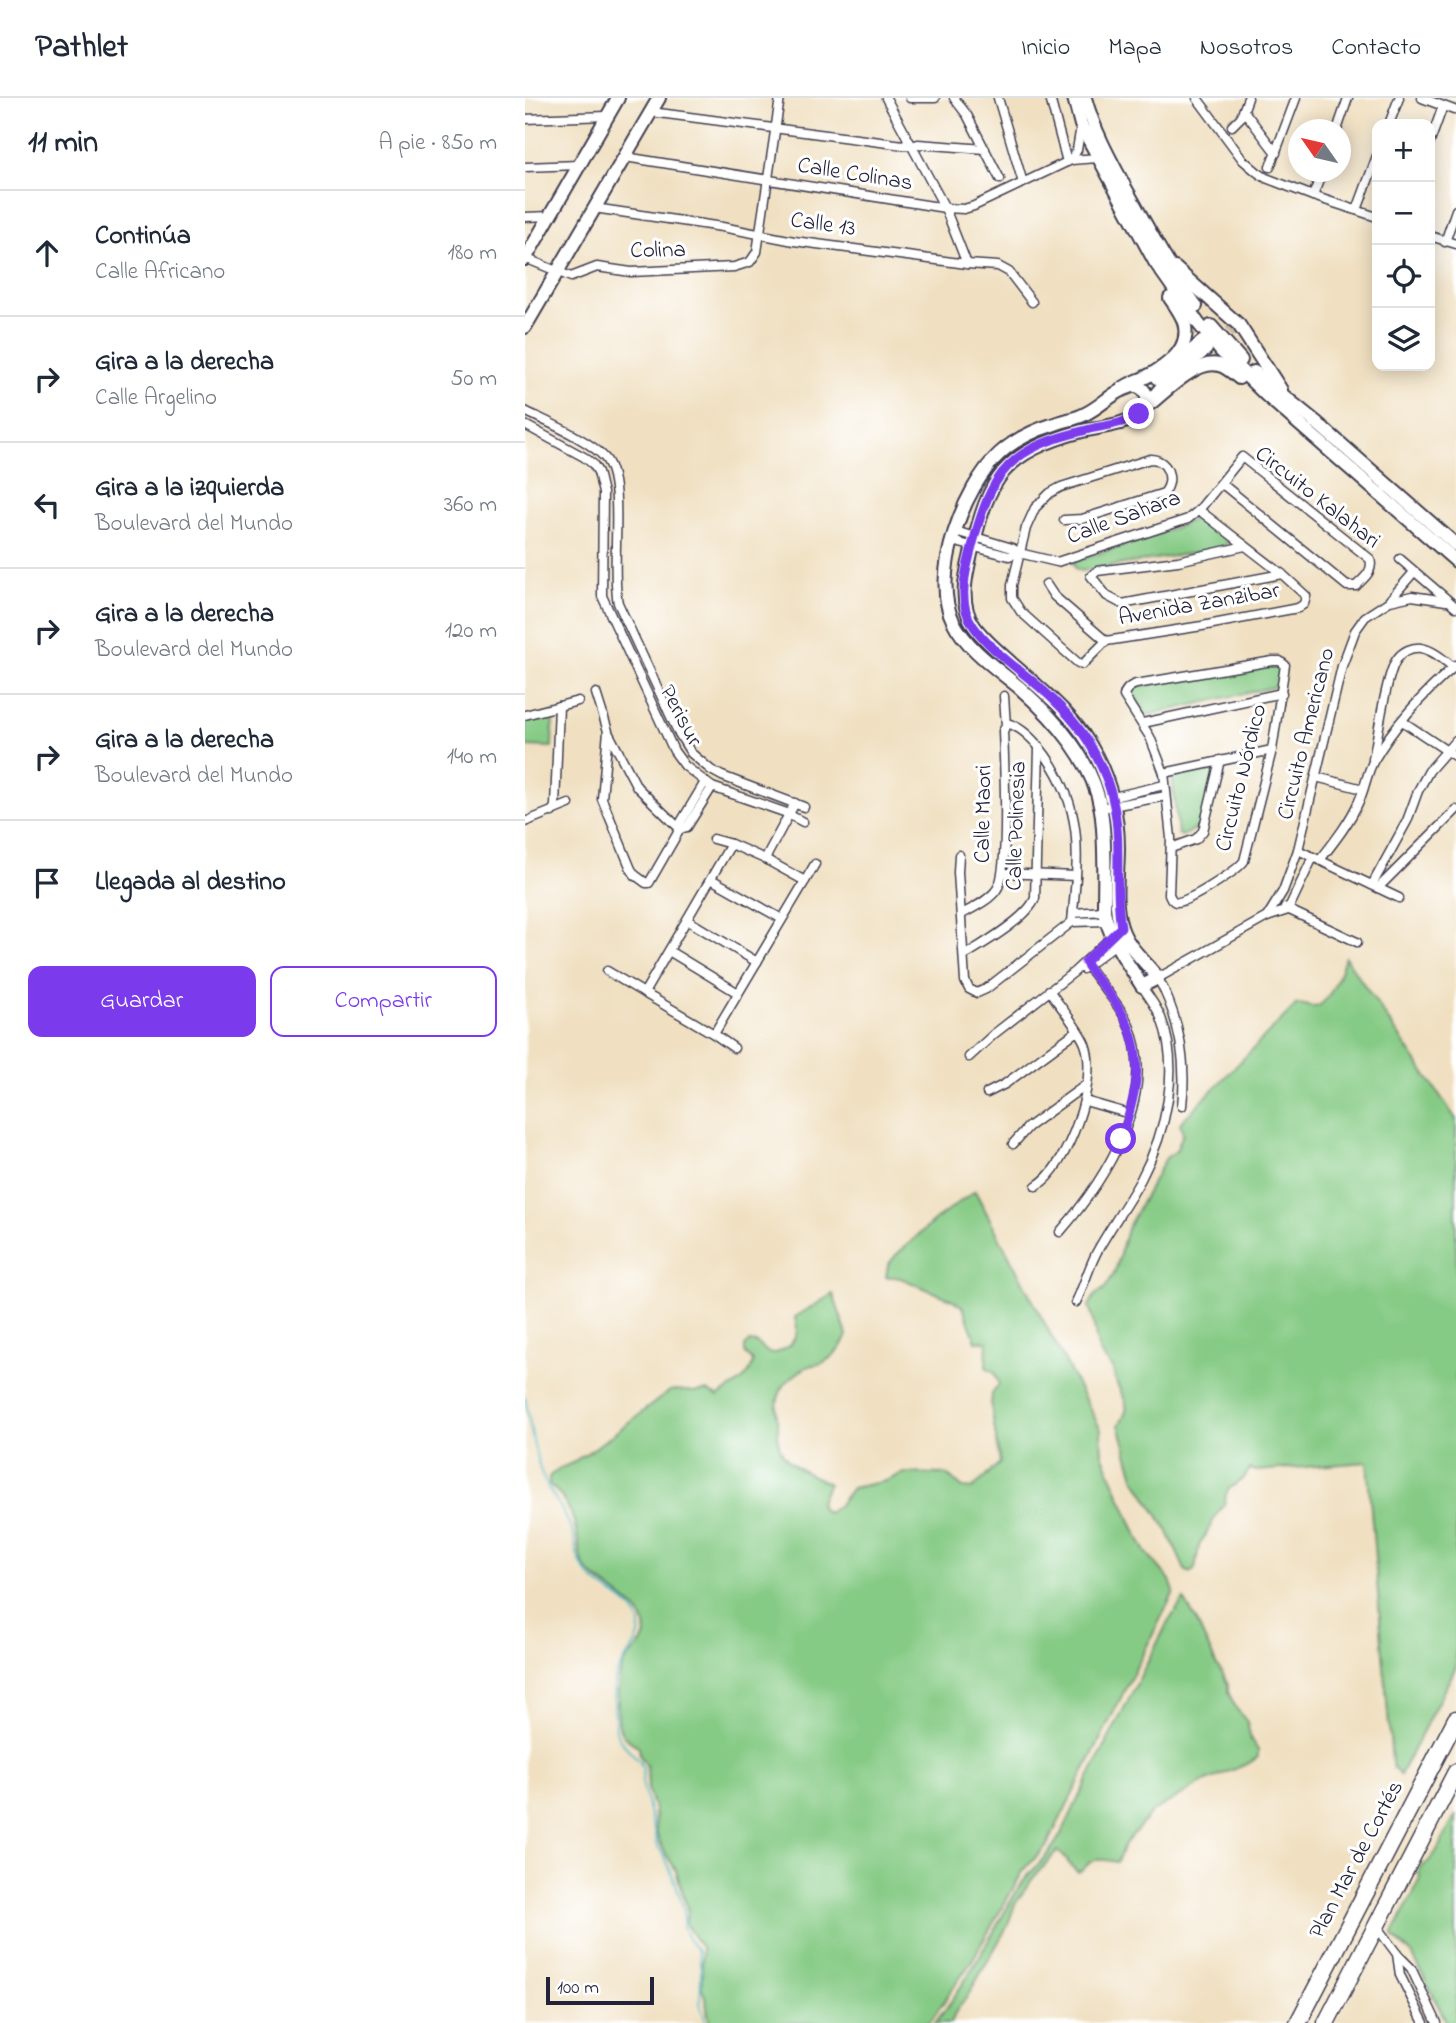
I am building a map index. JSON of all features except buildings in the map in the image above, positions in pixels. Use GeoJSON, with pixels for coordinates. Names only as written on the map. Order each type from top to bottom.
{"type":"FeatureCollection","features":[{"type":"Feature","properties":{"kind":"highway","name":"Plan Mar de Cortés"},"geometry":{"type":"LineString","coordinates":[[1298,2023],[1456,1719]]}},
{"type":"Feature","properties":{"kind":"highway","name":"Plan Mar de Cortés"},"geometry":{"type":"LineString","coordinates":[[1326,2023],[1456,1772]]}},
{"type":"Feature","properties":{"kind":"main road"},"geometry":{"type":"LineString","coordinates":[[525,259],[618,98]]}},
{"type":"Feature","properties":{"kind":"main road"},"geometry":{"type":"LineString","coordinates":[[525,327],[659,98]]}},
{"type":"Feature","properties":{"kind":"main road"},"geometry":{"type":"LineString","coordinates":[[1075,98],[1081,125],[1098,158],[1160,261],[1197,309],[1233,351],[1264,381],[1456,545]]}},
{"type":"Feature","properties":{"kind":"main road"},"geometry":{"type":"LineString","coordinates":[[1085,98],[1096,131],[1178,296],[1221,351],[1266,395],[1456,561]]}},
{"type":"Feature","properties":{"kind":"main road"},"geometry":{"type":"LineString","coordinates":[[1160,261],[1233,324],[1287,399]]}},
{"type":"Feature","properties":{"kind":"main road"},"geometry":{"type":"LineString","coordinates":[[1160,261],[1168,294],[1184,322],[1184,341],[1179,352],[1172,360],[1082,416],[1042,428],[999,454],[973,491],[953,536],[944,580],[952,620],[969,643],[1054,720],[1080,756],[1100,804],[1104,836],[1105,916],[1118,936],[1142,986],[1158,978],[1118,936],[1118,847],[1113,801],[1096,755],[1069,715],[981,634],[967,612],[964,589],[984,506],[1004,471],[1016,458],[1054,439],[1133,418],[1188,374],[1209,364],[1224,367],[1266,395]]}},
{"type":"Feature","properties":{"kind":"main road"},"geometry":{"type":"LineString","coordinates":[[1122,390],[1166,372],[1204,346],[1163,386],[1148,406]]}},
{"type":"Feature","properties":{"kind":"main road"},"geometry":{"type":"LineString","coordinates":[[1136,386],[1147,394],[1148,406]]}},
{"type":"Feature","properties":{"kind":"main road"},"geometry":{"type":"LineString","coordinates":[[1103,404],[1104,415],[1112,424]]}},
{"type":"Feature","properties":{"kind":"main road"},"geometry":{"type":"LineString","coordinates":[[952,620],[967,612]]}},
{"type":"Feature","properties":{"kind":"street"},"geometry":{"type":"LineString","coordinates":[[760,234],[780,98]]}},
{"type":"Feature","properties":{"kind":"street"},"geometry":{"type":"LineString","coordinates":[[886,98],[945,208],[967,264]]}},
{"type":"Feature","properties":{"kind":"street"},"geometry":{"type":"LineString","coordinates":[[910,98],[935,98]]}},
{"type":"Feature","properties":{"kind":"street"},"geometry":{"type":"LineString","coordinates":[[954,98],[967,115],[1000,179]]}},
{"type":"Feature","properties":{"kind":"street"},"geometry":{"type":"LineString","coordinates":[[998,98],[1023,183]]}},
{"type":"Feature","properties":{"kind":"street"},"geometry":{"type":"LineString","coordinates":[[1050,98],[1069,161]]}},
{"type":"Feature","properties":{"kind":"street"},"geometry":{"type":"LineString","coordinates":[[1197,98],[1253,170],[1266,178],[1372,215]]}},
{"type":"Feature","properties":{"kind":"street"},"geometry":{"type":"LineString","coordinates":[[1232,126],[1241,117],[1248,98]]}},
{"type":"Feature","properties":{"kind":"street"},"geometry":{"type":"LineString","coordinates":[[1270,167],[1296,98]]}},
{"type":"Feature","properties":{"kind":"street"},"geometry":{"type":"LineString","coordinates":[[1341,119],[1348,98]]}},
{"type":"Feature","properties":{"kind":"street"},"geometry":{"type":"LineString","coordinates":[[1391,119],[1399,98]]}},
{"type":"Feature","properties":{"kind":"street"},"geometry":{"type":"LineString","coordinates":[[1422,98],[1454,110]]}},
{"type":"Feature","properties":{"kind":"street"},"geometry":{"type":"LineString","coordinates":[[1435,128],[1443,106]]}},
{"type":"Feature","properties":{"kind":"street"},"geometry":{"type":"LineString","coordinates":[[1244,111],[1276,153]]}},
{"type":"Feature","properties":{"kind":"street"},"geometry":{"type":"LineString","coordinates":[[651,112],[911,146],[918,144],[985,149]]}},
{"type":"Feature","properties":{"kind":"street"},"geometry":{"type":"LineString","coordinates":[[525,119],[607,116]]}},
{"type":"Feature","properties":{"kind":"street"},"geometry":{"type":"LineString","coordinates":[[1069,161],[1077,149],[1081,125]]}},
{"type":"Feature","properties":{"kind":"street","name":"Calle Colinas"},"geometry":{"type":"LineString","coordinates":[[625,157],[767,181],[964,209],[1069,161],[1098,158]]}},
{"type":"Feature","properties":{"kind":"street"},"geometry":{"type":"LineString","coordinates":[[525,167],[579,165]]}},
{"type":"Feature","properties":{"kind":"street"},"geometry":{"type":"LineString","coordinates":[[1357,210],[1372,170]]}},
{"type":"Feature","properties":{"kind":"street"},"geometry":{"type":"LineString","coordinates":[[1313,195],[1318,182]]}},
{"type":"Feature","properties":{"kind":"street","name":"Calle 13"},"geometry":{"type":"LineString","coordinates":[[594,208],[795,241],[998,266],[1009,272],[1032,302]]}},
{"type":"Feature","properties":{"kind":"street"},"geometry":{"type":"LineString","coordinates":[[1445,242],[1456,210]]}},
{"type":"Feature","properties":{"kind":"street"},"geometry":{"type":"LineString","coordinates":[[525,216],[550,216]]}},
{"type":"Feature","properties":{"kind":"street","name":"Colina"},"geometry":{"type":"LineString","coordinates":[[556,272],[571,277],[597,267],[631,272],[726,268],[753,260],[760,234]]}},
{"type":"Feature","properties":{"kind":"street"},"geometry":{"type":"LineString","coordinates":[[1435,238],[1456,244]]}},
{"type":"Feature","properties":{"kind":"street"},"geometry":{"type":"LineString","coordinates":[[525,259],[556,272]]}},
{"type":"Feature","properties":{"kind":"street","name":"Perisur"},"geometry":{"type":"LineString","coordinates":[[525,411],[584,442],[604,457],[611,467],[616,488],[616,595],[678,732],[691,753],[702,764],[722,776],[800,805],[790,816]]}},
{"type":"Feature","properties":{"kind":"street","name":"Perisur"},"geometry":{"type":"LineString","coordinates":[[525,425],[593,464],[598,472],[603,493],[601,589],[610,615],[674,751],[685,766],[708,785],[803,822]]}},
{"type":"Feature","properties":{"kind":"street","name":"Circuito Kalahari"},"geometry":{"type":"LineString","coordinates":[[1199,510],[1220,484],[1242,457],[1370,559],[1369,572],[1356,586],[1347,586],[1220,484]]}},
{"type":"Feature","properties":{"kind":"street"},"geometry":{"type":"LineString","coordinates":[[1019,553],[1035,508],[1050,493],[1061,487],[1150,459],[1157,459],[1166,466],[1169,487],[1164,493],[1082,519],[1064,520]]}},
{"type":"Feature","properties":{"kind":"street"},"geometry":{"type":"LineString","coordinates":[[1199,510],[1282,574]]}},
{"type":"Feature","properties":{"kind":"street","name":"Calle Sahara"},"geometry":{"type":"LineString","coordinates":[[953,536],[998,548],[1009,555],[1019,553],[1057,562],[1181,522],[1199,510]]}},
{"type":"Feature","properties":{"kind":"street"},"geometry":{"type":"LineString","coordinates":[[603,537],[615,536]]}},
{"type":"Feature","properties":{"kind":"street"},"geometry":{"type":"LineString","coordinates":[[1245,546],[1178,561],[1097,571],[1093,573],[1092,579],[1107,596],[1117,602],[1128,603],[1282,574]]}},
{"type":"Feature","properties":{"kind":"street","name":"Avenida Zanzibar"},"geometry":{"type":"LineString","coordinates":[[1019,553],[1011,592],[1016,606],[1081,664],[1106,641],[1298,608],[1305,602],[1305,596],[1282,574]]}},
{"type":"Feature","properties":{"kind":"street"},"geometry":{"type":"LineString","coordinates":[[1400,559],[1453,604]]}},
{"type":"Feature","properties":{"kind":"street","name":"Circuito Americano"},"geometry":{"type":"LineString","coordinates":[[1267,916],[1287,883],[1298,850],[1349,645],[1365,617],[1388,602],[1414,572]]}},
{"type":"Feature","properties":{"kind":"street"},"geometry":{"type":"LineString","coordinates":[[1046,584],[1054,596],[1106,641]]}},
{"type":"Feature","properties":{"kind":"street"},"geometry":{"type":"LineString","coordinates":[[1388,602],[1412,596],[1453,604]]}},
{"type":"Feature","properties":{"kind":"street"},"geometry":{"type":"LineString","coordinates":[[610,615],[621,610]]}},
{"type":"Feature","properties":{"kind":"street"},"geometry":{"type":"LineString","coordinates":[[1182,1107],[1184,1065],[1179,1029],[1158,978],[1267,916],[1288,910],[1316,858],[1345,827],[1359,802],[1372,763],[1389,682],[1398,658],[1405,651],[1424,648],[1455,666],[1414,706],[1372,763]]}},
{"type":"Feature","properties":{"kind":"street","name":"Circuito Nórdico"},"geometry":{"type":"LineString","coordinates":[[1280,661],[1286,668],[1282,693],[1272,750],[1246,856],[1240,867],[1205,889],[1182,901],[1172,900],[1169,894],[1171,848],[1164,772],[1159,755],[1143,723],[1124,696],[1127,689],[1136,684],[1280,661]]}},
{"type":"Feature","properties":{"kind":"street"},"geometry":{"type":"LineString","coordinates":[[596,693],[608,731],[637,788],[680,829]]}},
{"type":"Feature","properties":{"kind":"street"},"geometry":{"type":"LineString","coordinates":[[1143,723],[1282,693]]}},
{"type":"Feature","properties":{"kind":"street","name":"Calle Maori"},"geometry":{"type":"LineString","coordinates":[[962,914],[994,893],[1001,883],[1003,873],[1005,696]]}},
{"type":"Feature","properties":{"kind":"street"},"geometry":{"type":"LineString","coordinates":[[525,715],[578,701]]}},
{"type":"Feature","properties":{"kind":"street"},"geometry":{"type":"LineString","coordinates":[[552,812],[555,806],[559,706]]}},
{"type":"Feature","properties":{"kind":"street"},"geometry":{"type":"LineString","coordinates":[[1402,721],[1456,757]]}},
{"type":"Feature","properties":{"kind":"street"},"geometry":{"type":"LineString","coordinates":[[1006,726],[1017,727],[1039,747],[1062,783],[1072,812],[1077,841],[1072,917]]}},
{"type":"Feature","properties":{"kind":"street"},"geometry":{"type":"LineString","coordinates":[[608,731],[602,799],[635,875],[646,883],[649,883],[680,829],[681,822],[708,785]]}},
{"type":"Feature","properties":{"kind":"street"},"geometry":{"type":"LineString","coordinates":[[1375,886],[1429,771],[1456,740]]}},
{"type":"Feature","properties":{"kind":"street","name":"Calle Polinesia"},"geometry":{"type":"LineString","coordinates":[[965,956],[1027,912],[1033,904],[1039,747]]}},
{"type":"Feature","properties":{"kind":"street"},"geometry":{"type":"LineString","coordinates":[[1164,772],[1272,750]]}},
{"type":"Feature","properties":{"kind":"street"},"geometry":{"type":"LineString","coordinates":[[1171,848],[1196,839],[1203,831],[1220,760]]}},
{"type":"Feature","properties":{"kind":"street"},"geometry":{"type":"LineString","coordinates":[[1316,777],[1363,789]]}},
{"type":"Feature","properties":{"kind":"street"},"geometry":{"type":"LineString","coordinates":[[1100,804],[1164,785]]}},
{"type":"Feature","properties":{"kind":"street"},"geometry":{"type":"LineString","coordinates":[[1113,801],[1166,796]]}},
{"type":"Feature","properties":{"kind":"street"},"geometry":{"type":"LineString","coordinates":[[525,822],[569,804]]}},
{"type":"Feature","properties":{"kind":"street"},"geometry":{"type":"LineString","coordinates":[[1375,886],[1456,810]]}},
{"type":"Feature","properties":{"kind":"street"},"geometry":{"type":"LineString","coordinates":[[765,859],[790,816]]}},
{"type":"Feature","properties":{"kind":"street"},"geometry":{"type":"LineString","coordinates":[[713,839],[765,859],[805,881]]}},
{"type":"Feature","properties":{"kind":"street"},"geometry":{"type":"LineString","coordinates":[[645,993],[731,845]]}},
{"type":"Feature","properties":{"kind":"street","name":"Circuito Americano"},"geometry":{"type":"LineString","coordinates":[[1298,850],[1399,898]]}},
{"type":"Feature","properties":{"kind":"street"},"geometry":{"type":"LineString","coordinates":[[959,855],[965,981],[974,992],[986,989],[1072,917],[1105,916]]}},
{"type":"Feature","properties":{"kind":"street"},"geometry":{"type":"LineString","coordinates":[[714,1034],[815,864]]}},
{"type":"Feature","properties":{"kind":"street"},"geometry":{"type":"LineString","coordinates":[[1003,873],[1076,876]]}},
{"type":"Feature","properties":{"kind":"street"},"geometry":{"type":"LineString","coordinates":[[711,878],[782,919]]}},
{"type":"Feature","properties":{"kind":"street"},"geometry":{"type":"LineString","coordinates":[[1277,902],[1288,910],[1357,942]]}},
{"type":"Feature","properties":{"kind":"street"},"geometry":{"type":"LineString","coordinates":[[687,920],[757,962]]}},
{"type":"Feature","properties":{"kind":"street"},"geometry":{"type":"LineString","coordinates":[[969,1057],[1118,936]]}},
{"type":"Feature","properties":{"kind":"street"},"geometry":{"type":"LineString","coordinates":[[669,951],[738,993]]}},
{"type":"Feature","properties":{"kind":"street"},"geometry":{"type":"LineString","coordinates":[[1060,1233],[1102,1178],[1114,1157],[1130,1114],[1137,1077],[1134,1040],[1127,1023],[1117,1004],[1086,964]]}},
{"type":"Feature","properties":{"kind":"street"},"geometry":{"type":"LineString","coordinates":[[607,971],[734,1048]]}},
{"type":"Feature","properties":{"kind":"street"},"geometry":{"type":"LineString","coordinates":[[1076,1302],[1093,1260],[1142,1177],[1157,1142],[1165,1112],[1170,1088],[1168,1050],[1161,1017],[1142,986]]}},
{"type":"Feature","properties":{"kind":"street"},"geometry":{"type":"LineString","coordinates":[[1036,1186],[1053,1172],[1064,1154],[1085,1101],[1087,1084],[1088,1055],[1085,1043],[1049,990]]}},
{"type":"Feature","properties":{"kind":"street"},"geometry":{"type":"LineString","coordinates":[[987,1093],[1005,1084],[1077,1031]]}},
{"type":"Feature","properties":{"kind":"street"},"geometry":{"type":"LineString","coordinates":[[1013,1144],[1028,1127],[1087,1084]]}},
{"type":"Feature","properties":{"kind":"street"},"geometry":{"type":"LineString","coordinates":[[1085,1101],[1130,1114]]}},
{"type":"Feature","properties":{"kind":"street"},"geometry":{"type":"LineString","coordinates":[[1376,1926],[1411,1968],[1437,2023]]}},
{"type":"Feature","properties":{"kind":"street"},"geometry":{"type":"LineString","coordinates":[[1397,1954],[1400,1975],[1424,2023]]}},
{"type":"Feature","properties":{"kind":"green space"},"geometry":{"type":"Polygon","coordinates":[[[1197,517],[1210,523],[1222,535],[1227,543],[1223,548],[1081,571],[1076,569],[1073,562],[1180,526],[1197,517]]]}},
{"type":"Feature","properties":{"kind":"green space"},"geometry":{"type":"Polygon","coordinates":[[[1280,664],[1283,669],[1278,686],[1148,715],[1133,693],[1134,687],[1280,664]]]}},
{"type":"Feature","properties":{"kind":"green space"},"geometry":{"type":"Polygon","coordinates":[[[553,713],[552,747],[525,746],[525,719],[553,713]]]}},
{"type":"Feature","properties":{"kind":"green space"},"geometry":{"type":"Polygon","coordinates":[[[1212,767],[1215,769],[1201,826],[1182,836],[1178,834],[1172,776],[1174,773],[1212,767]]]}},
{"type":"Feature","properties":{"kind":"green space"},"geometry":{"type":"Polygon","coordinates":[[[1345,957],[1456,1119],[1456,1667],[1400,1775],[1393,1768],[1392,1762],[1367,1462],[1256,1471],[1250,1469],[1226,1494],[1224,1505],[1199,1546],[1195,1569],[1190,1573],[1185,1570],[1167,1530],[1134,1477],[1119,1425],[1126,1405],[1113,1370],[1099,1350],[1089,1306],[1115,1272],[1127,1229],[1166,1158],[1176,1151],[1183,1134],[1180,1123],[1297,1004],[1313,1007],[1325,1001],[1345,957]]]}},
{"type":"Feature","properties":{"kind":"green space"},"geometry":{"type":"Polygon","coordinates":[[[975,1191],[1101,1430],[1102,1454],[1135,1531],[1146,1552],[1170,1580],[1174,1592],[1047,1845],[1023,1871],[971,1962],[929,2023],[710,2023],[702,1989],[702,1949],[685,1923],[688,1911],[676,1870],[656,1833],[654,1809],[648,1790],[647,1766],[640,1756],[639,1747],[622,1734],[618,1720],[621,1671],[626,1660],[642,1642],[645,1625],[637,1610],[584,1566],[571,1513],[564,1500],[549,1484],[549,1477],[596,1447],[670,1391],[707,1391],[718,1396],[735,1386],[749,1373],[753,1361],[745,1353],[745,1346],[750,1342],[756,1343],[770,1354],[784,1349],[796,1335],[795,1317],[833,1294],[847,1335],[830,1358],[807,1367],[791,1378],[781,1390],[777,1405],[778,1442],[782,1453],[793,1464],[829,1484],[820,1503],[827,1513],[837,1507],[852,1488],[886,1481],[904,1473],[942,1474],[963,1488],[972,1489],[1000,1463],[991,1406],[992,1394],[999,1384],[995,1373],[986,1367],[987,1342],[976,1341],[963,1307],[953,1300],[898,1277],[886,1277],[888,1265],[896,1255],[935,1220],[975,1191]]]}},
{"type":"Feature","properties":{"kind":"green space"},"geometry":{"type":"Polygon","coordinates":[[[1184,1599],[1223,1674],[1236,1708],[1247,1722],[1258,1757],[1204,1782],[1152,1812],[1124,1845],[1117,1862],[1095,1860],[1078,1872],[1057,1851],[1015,1904],[1007,1927],[951,2023],[935,2023],[967,1977],[1018,1889],[1059,1837],[1167,1624],[1184,1599]]]}},
{"type":"Feature","properties":{"kind":"green space"},"geometry":{"type":"Polygon","coordinates":[[[1456,1815],[1456,2023],[1447,2023],[1412,1954],[1393,1933],[1420,1881],[1419,1869],[1436,1852],[1456,1815]]]}},
{"type":"Feature","properties":{"kind":"waterway"},"geometry":{"type":"LineString","coordinates":[[525,1398],[540,1469],[568,1521],[580,1561],[593,1579],[632,1610],[640,1625],[638,1639],[616,1677],[616,1731],[619,1739],[643,1768],[642,1782],[658,1847],[676,1884],[684,1910],[683,1927],[688,1939],[698,1951],[701,1969],[700,2004],[706,2023]]}},
{"type":"Feature","properties":{"kind":"tunnel"},"geometry":{"type":"LineString","coordinates":[[1215,343],[1233,329]]}},
{"type":"Feature","properties":{"kind":"route"},"geometry":{"type":"LineString","coordinates":[[1121,1139],[1130,1114],[1137,1077],[1134,1040],[1117,1004],[1085,962],[1121,927],[1116,892],[1117,823],[1112,797],[1096,755],[1069,715],[994,648],[973,625],[967,612],[964,589],[984,506],[997,479],[1016,458],[1054,439],[1125,421],[1139,414]]}}]}
